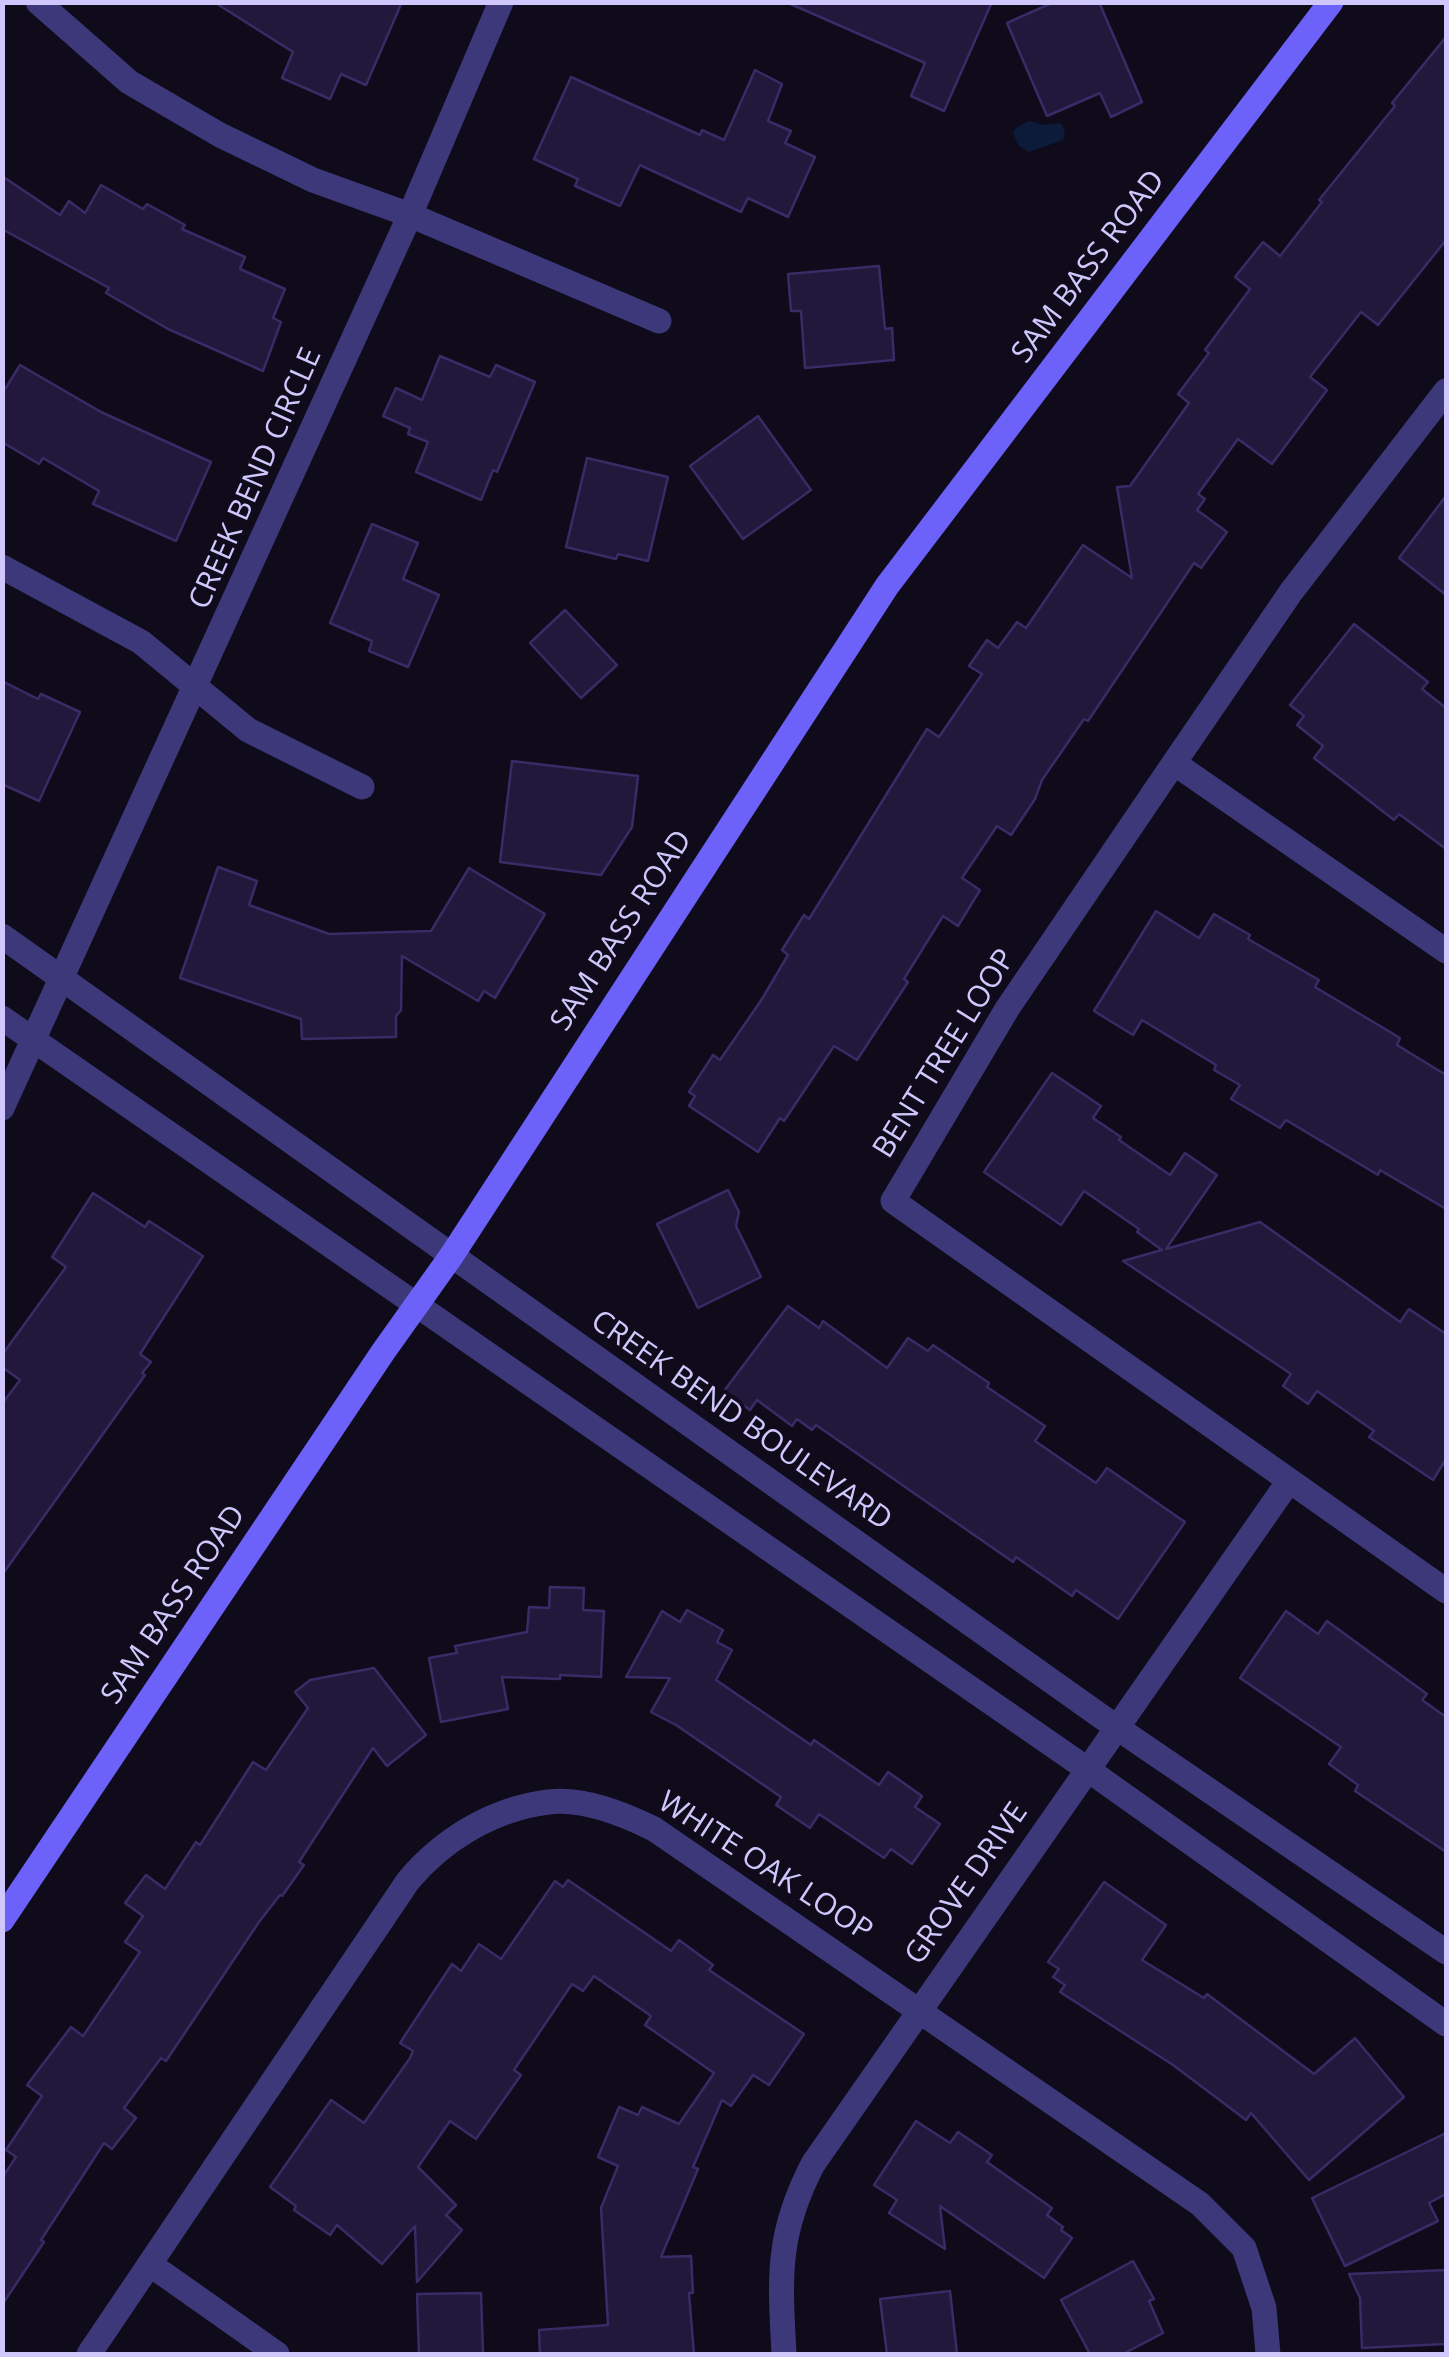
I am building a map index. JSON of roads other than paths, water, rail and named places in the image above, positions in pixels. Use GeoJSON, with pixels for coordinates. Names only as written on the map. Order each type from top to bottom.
{"type":"FeatureCollection","features":[{"type":"Feature","properties":{"kind":"main road","name":"SAM BASS ROAD"},"geometry":{"type":"LineString","coordinates":[[2,1920],[452,1256],[886,586],[1331,2]]}},
{"type":"Feature","properties":{"kind":"street"},"geometry":{"type":"LineString","coordinates":[[38,2],[129,82],[220,136],[312,180],[410,215],[659,321]]}},
{"type":"Feature","properties":{"kind":"street","name":"CREEK BEND CIRCLE"},"geometry":{"type":"LineString","coordinates":[[2,1108],[197,688],[410,215],[501,2]]}},
{"type":"Feature","properties":{"kind":"street","name":"BENT TREE LOOP"},"geometry":{"type":"LineString","coordinates":[[1446,391],[1292,592],[1174,762],[1008,1010],[893,1201],[1446,1591]]}},
{"type":"Feature","properties":{"kind":"street"},"geometry":{"type":"LineString","coordinates":[[2,567],[141,642],[248,730],[362,788]]}},
{"type":"Feature","properties":{"kind":"street"},"geometry":{"type":"LineString","coordinates":[[1174,762],[1446,951]]}},
{"type":"Feature","properties":{"kind":"street","name":"CREEK BEND BOULEVARD"},"geometry":{"type":"LineString","coordinates":[[2,936],[1116,1727],[1446,1952]]}},
{"type":"Feature","properties":{"kind":"street"},"geometry":{"type":"LineString","coordinates":[[2,1018],[1087,1769],[1446,2024]]}},
{"type":"Feature","properties":{"kind":"street","name":"GROVE DRIVE"},"geometry":{"type":"LineString","coordinates":[[784,2354],[780,2270],[792,2212],[813,2164],[1289,1481]]}},
{"type":"Feature","properties":{"kind":"street","name":"WHITE OAK LOOP"},"geometry":{"type":"LineString","coordinates":[[89,2354],[408,1881],[440,1848],[468,1829],[510,1811],[551,1801],[596,1806],[654,1829],[920,2008],[1130,2159],[1200,2204],[1244,2248],[1264,2308],[1268,2354]]}},
{"type":"Feature","properties":{"kind":"street"},"geometry":{"type":"LineString","coordinates":[[151,2265],[277,2354]]}},
{"type":"Feature","properties":{"kind":"water"},"geometry":{"type":"Polygon","coordinates":[[[1029,121],[1044,125],[1061,123],[1063,140],[1029,152],[1019,146],[1013,133],[1029,121]]]}}]}
